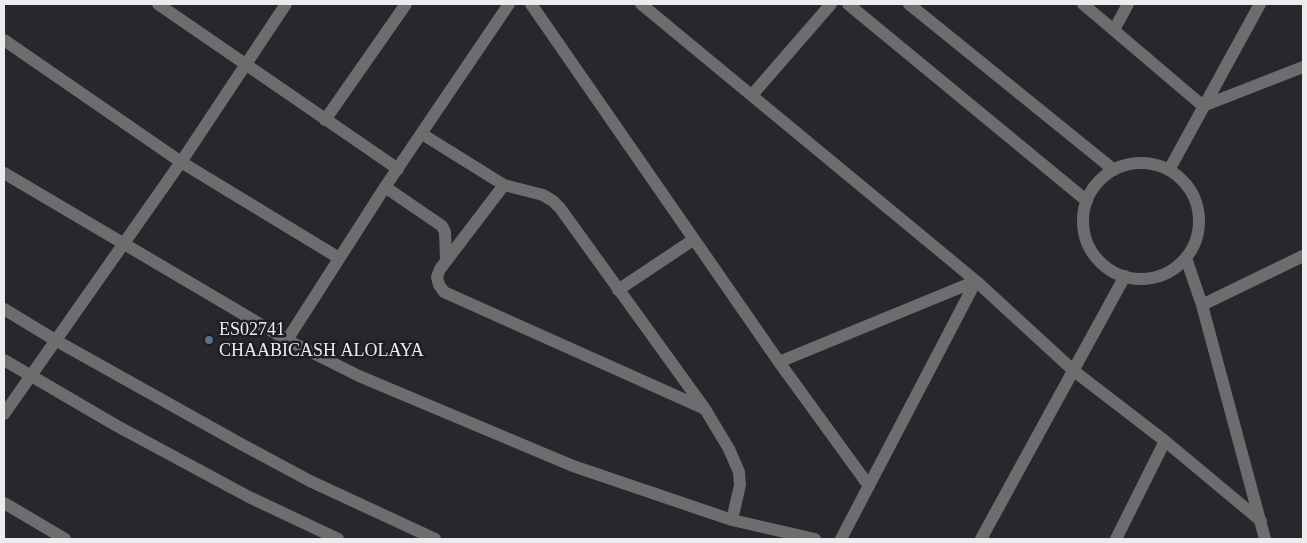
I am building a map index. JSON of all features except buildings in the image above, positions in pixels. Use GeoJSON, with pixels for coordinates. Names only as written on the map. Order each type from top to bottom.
{"type":"FeatureCollection","features":[{"type":"Feature","properties":{"kind":"street"},"geometry":{"type":"LineString","coordinates":[[158,4],[324,120],[398,169]]}},
{"type":"Feature","properties":{"kind":"street"},"geometry":{"type":"LineString","coordinates":[[4,414],[181,162],[286,4]]}},
{"type":"Feature","properties":{"kind":"street"},"geometry":{"type":"LineString","coordinates":[[324,120],[406,4]]}},
{"type":"Feature","properties":{"kind":"street"},"geometry":{"type":"LineString","coordinates":[[287,340],[385,187],[509,4]]}},
{"type":"Feature","properties":{"kind":"street"},"geometry":{"type":"LineString","coordinates":[[531,4],[779,362],[869,486]]}},
{"type":"Feature","properties":{"kind":"street"},"geometry":{"type":"LineString","coordinates":[[641,4],[976,281],[1074,371],[1165,441],[1260,521]]}},
{"type":"Feature","properties":{"kind":"street"},"geometry":{"type":"LineString","coordinates":[[752,95],[831,4]]}},
{"type":"Feature","properties":{"kind":"street"},"geometry":{"type":"LineString","coordinates":[[848,4],[1087,201]]}},
{"type":"Feature","properties":{"kind":"street"},"geometry":{"type":"LineString","coordinates":[[909,4],[1114,170]]}},
{"type":"Feature","properties":{"kind":"street"},"geometry":{"type":"LineString","coordinates":[[1082,4],[1203,106]]}},
{"type":"Feature","properties":{"kind":"street"},"geometry":{"type":"LineString","coordinates":[[1114,30],[1128,4]]}},
{"type":"Feature","properties":{"kind":"street"},"geometry":{"type":"LineString","coordinates":[[1169,170],[1260,4]]}},
{"type":"Feature","properties":{"kind":"street"},"geometry":{"type":"LineString","coordinates":[[4,40],[181,162],[339,258]]}},
{"type":"Feature","properties":{"kind":"street"},"geometry":{"type":"LineString","coordinates":[[1203,106],[1303,67]]}},
{"type":"Feature","properties":{"kind":"street"},"geometry":{"type":"LineString","coordinates":[[422,134],[504,185],[543,195],[553,201],[705,410],[729,449],[739,472],[740,485],[732,520]]}},
{"type":"Feature","properties":{"kind":"street"},"geometry":{"type":"LineString","coordinates":[[1132,164],[1151,164],[1169,170],[1190,189],[1199,217],[1198,231],[1186,258],[1174,269],[1159,276],[1142,279],[1126,276],[1104,266],[1089,247],[1083,224],[1087,201],[1097,183],[1114,170],[1132,164]]}},
{"type":"Feature","properties":{"kind":"street"},"geometry":{"type":"LineString","coordinates":[[4,173],[123,245],[287,340],[359,376],[573,466],[732,520],[815,539]]}},
{"type":"Feature","properties":{"kind":"street"},"geometry":{"type":"LineString","coordinates":[[504,185],[446,259],[437,277],[439,285],[444,292],[705,410]]}},
{"type":"Feature","properties":{"kind":"street"},"geometry":{"type":"LineString","coordinates":[[385,187],[442,226],[445,232],[446,259]]}},
{"type":"Feature","properties":{"kind":"street"},"geometry":{"type":"LineString","coordinates":[[618,290],[694,240]]}},
{"type":"Feature","properties":{"kind":"street"},"geometry":{"type":"LineString","coordinates":[[1202,305],[1303,256]]}},
{"type":"Feature","properties":{"kind":"street"},"geometry":{"type":"LineString","coordinates":[[1186,258],[1202,305],[1265,539]]}},
{"type":"Feature","properties":{"kind":"street"},"geometry":{"type":"LineString","coordinates":[[981,539],[1126,276]]}},
{"type":"Feature","properties":{"kind":"street"},"geometry":{"type":"LineString","coordinates":[[779,362],[976,281]]}},
{"type":"Feature","properties":{"kind":"street"},"geometry":{"type":"LineString","coordinates":[[841,539],[976,281]]}},
{"type":"Feature","properties":{"kind":"street"},"geometry":{"type":"LineString","coordinates":[[4,309],[165,404],[301,476],[435,539]]}},
{"type":"Feature","properties":{"kind":"street"},"geometry":{"type":"LineString","coordinates":[[4,360],[249,497],[338,539]]}},
{"type":"Feature","properties":{"kind":"street"},"geometry":{"type":"LineString","coordinates":[[1116,539],[1165,441]]}},
{"type":"Feature","properties":{"kind":"street"},"geometry":{"type":"LineString","coordinates":[[4,502],[65,539]]}},
{"type":"Feature","properties":{"kind":"place","name":"ES02741 CHAABICASH ALOLAYA"},"geometry":{"type":"Point","coordinates":[209,340]}}]}
